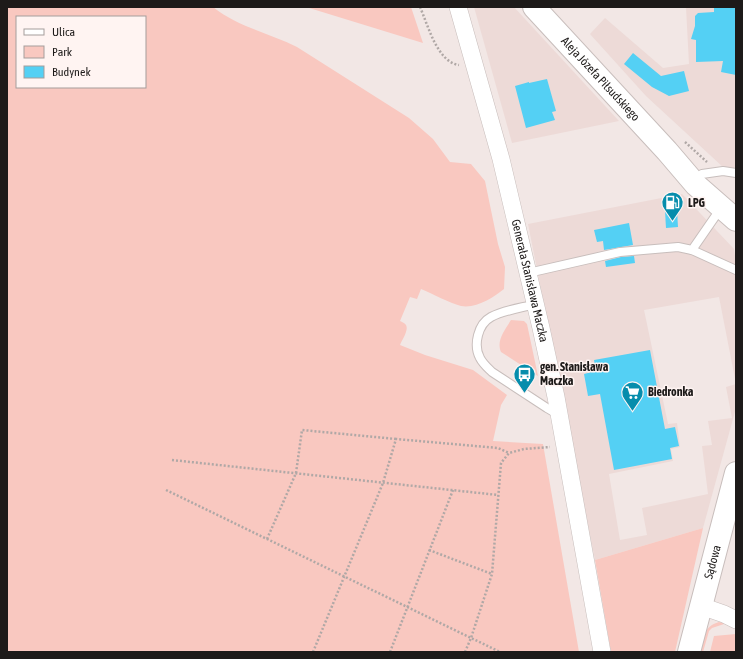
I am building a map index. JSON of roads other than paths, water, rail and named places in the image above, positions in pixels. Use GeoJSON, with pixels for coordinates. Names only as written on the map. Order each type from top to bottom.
{"type":"FeatureCollection","features":[{"type":"Feature","properties":{"kind":"main road","name":"Aleja Józefa Piłsudskiego"},"geometry":{"type":"LineString","coordinates":[[534,7],[667,151],[696,185],[731,210]]}},
{"type":"Feature","properties":{"kind":"main road","name":"Aleja Józefa Piłsudskiego"},"geometry":{"type":"LineString","coordinates":[[667,151],[702,174],[731,210]]}},
{"type":"Feature","properties":{"kind":"main road","name":"Sądowa"},"geometry":{"type":"LineString","coordinates":[[689,652],[736,473]]}},
{"type":"Feature","properties":{"kind":"street","name":"Generała Stanisława Maczka"},"geometry":{"type":"LineString","coordinates":[[458,7],[501,159],[536,304],[559,415],[602,652]]}},
{"type":"Feature","properties":{"kind":"street"},"geometry":{"type":"LineString","coordinates":[[701,606],[736,620]]}},
{"type":"Feature","properties":{"kind":"lane"},"geometry":{"type":"LineString","coordinates":[[702,174],[723,171],[736,173]]}},
{"type":"Feature","properties":{"kind":"lane"},"geometry":{"type":"LineString","coordinates":[[692,250],[731,210]]}},
{"type":"Feature","properties":{"kind":"lane"},"geometry":{"type":"LineString","coordinates":[[528,273],[620,252],[678,247],[692,250],[736,270]]}},
{"type":"Feature","properties":{"kind":"lane"},"geometry":{"type":"LineString","coordinates":[[536,304],[498,314],[489,318],[482,325],[479,332],[477,351],[480,359],[492,372],[559,415]]}},
{"type":"Feature","properties":{"kind":"place","name":"LPG"},"geometry":{"type":"Point","coordinates":[672,222]}},
{"type":"Feature","properties":{"kind":"place","name":"gen. Stanisława Maczka"},"geometry":{"type":"Point","coordinates":[525,394]}},
{"type":"Feature","properties":{"kind":"place","name":"Biedronka"},"geometry":{"type":"Point","coordinates":[633,412]}}]}
